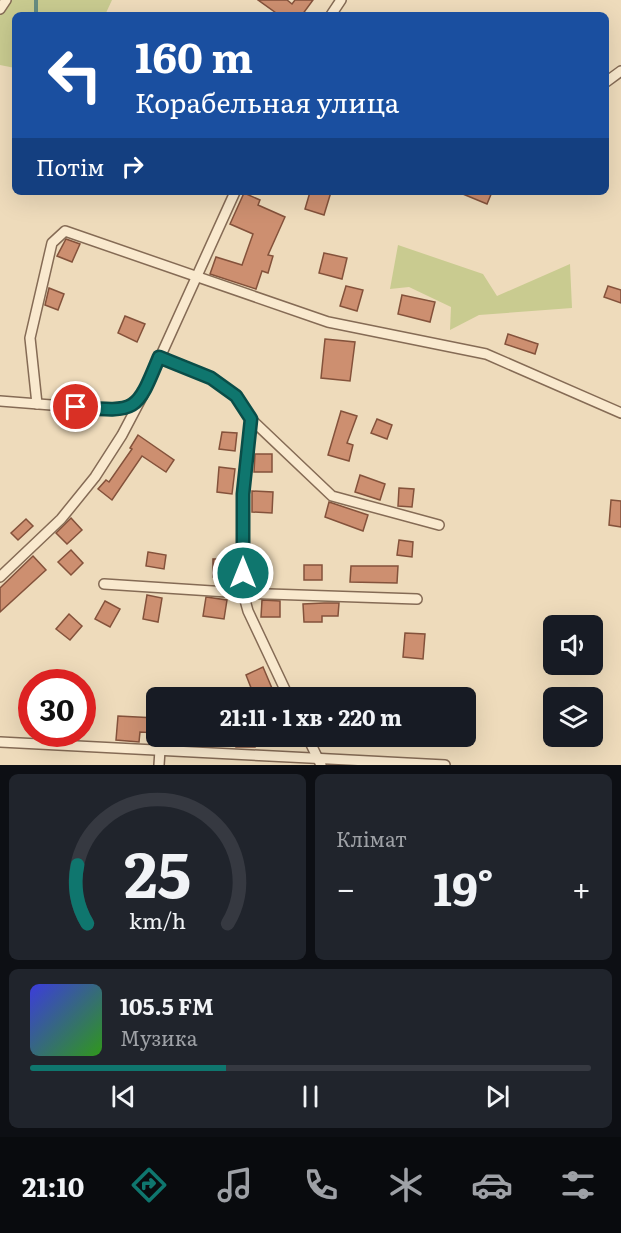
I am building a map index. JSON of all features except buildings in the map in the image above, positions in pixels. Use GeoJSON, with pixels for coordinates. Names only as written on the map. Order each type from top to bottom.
{"type":"FeatureCollection","features":[{"type":"Feature","properties":{"kind":"street"},"geometry":{"type":"LineString","coordinates":[[0,9],[6,0]]}},
{"type":"Feature","properties":{"kind":"street"},"geometry":{"type":"LineString","coordinates":[[0,577],[61,519],[95,477],[142,398],[234,195]]}},
{"type":"Feature","properties":{"kind":"street"},"geometry":{"type":"LineString","coordinates":[[37,404],[30,338],[52,243],[65,231],[328,322],[486,354],[621,413]]}},
{"type":"Feature","properties":{"kind":"street"},"geometry":{"type":"LineString","coordinates":[[159,357],[211,378],[236,396],[251,419],[332,496],[439,525]]}},
{"type":"Feature","properties":{"kind":"street"},"geometry":{"type":"LineString","coordinates":[[0,401],[115,410],[131,408],[142,398]]}},
{"type":"Feature","properties":{"kind":"street"},"geometry":{"type":"LineString","coordinates":[[251,419],[243,494],[243,593],[248,611],[284,687]]}},
{"type":"Feature","properties":{"kind":"street"},"geometry":{"type":"LineString","coordinates":[[104,584],[243,593],[417,599]]}},
{"type":"Feature","properties":{"kind":"street"},"geometry":{"type":"LineString","coordinates":[[0,742],[319,761],[445,765]]}},
{"type":"Feature","properties":{"kind":"street"},"geometry":{"type":"LineString","coordinates":[[313,747],[319,761]]}},
{"type":"Feature","properties":{"kind":"street"},"geometry":{"type":"LineString","coordinates":[[159,765],[160,750]]}},
{"type":"Feature","properties":{"kind":"green space"},"geometry":{"type":"Polygon","coordinates":[[[0,0],[112,0],[106,12],[12,12],[12,67],[0,65],[0,0]]]}},
{"type":"Feature","properties":{"kind":"green space"},"geometry":{"type":"Polygon","coordinates":[[[398,245],[483,274],[497,296],[570,264],[572,308],[479,315],[450,330],[451,307],[409,287],[390,289],[398,245]]]}},
{"type":"Feature","properties":{"kind":"waterway"},"geometry":{"type":"LineString","coordinates":[[36,0],[36,12]]}},
{"type":"Feature","properties":{"kind":"route"},"geometry":{"type":"LineString","coordinates":[[76,407],[115,410],[131,408],[142,398],[159,357],[211,378],[236,396],[251,419],[243,494],[243,573]]}}]}
